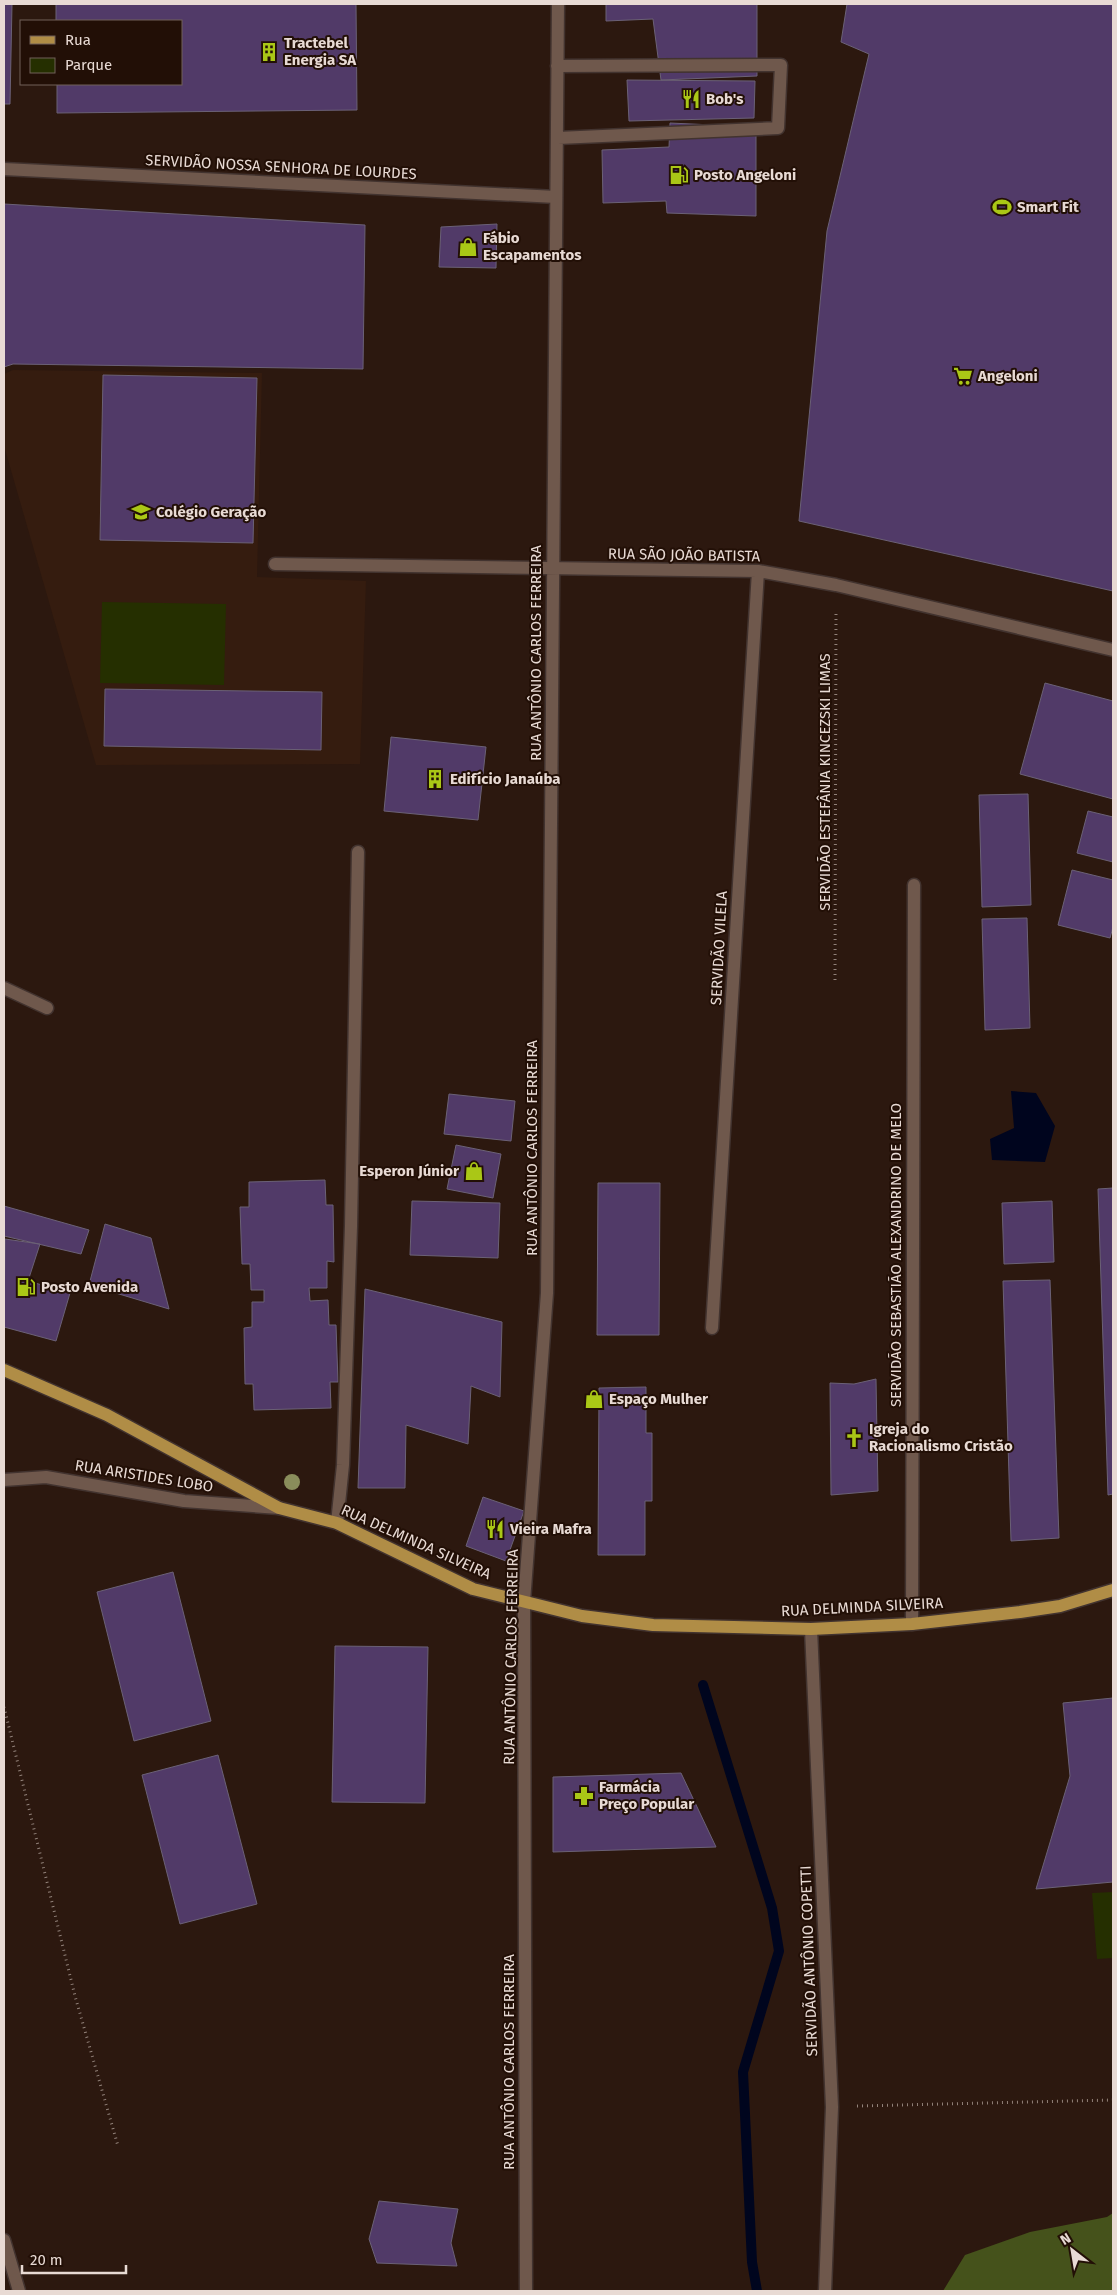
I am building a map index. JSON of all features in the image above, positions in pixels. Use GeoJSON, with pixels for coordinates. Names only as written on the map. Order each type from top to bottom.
{"type":"FeatureCollection","features":[{"type":"Feature","properties":{"kind":"main road","name":"RUA DELMINDA SILVEIRA"},"geometry":{"type":"LineString","coordinates":[[4,1370],[106,1415],[279,1508],[338,1522],[473,1589],[582,1616],[652,1626],[811,1629],[912,1624],[1060,1606],[1113,1590]]}},
{"type":"Feature","properties":{"kind":"street","name":"RUA ANTÔNIO CARLOS FERREIRA"},"geometry":{"type":"LineString","coordinates":[[526,2291],[524,1602],[547,1293],[558,4]]}},
{"type":"Feature","properties":{"kind":"street"},"geometry":{"type":"LineString","coordinates":[[557,66],[781,65],[778,128],[558,138]]}},
{"type":"Feature","properties":{"kind":"street","name":"SERVIDÃO NOSSA SENHORA DE LOURDES"},"geometry":{"type":"LineString","coordinates":[[4,169],[556,197]]}},
{"type":"Feature","properties":{"kind":"street","name":"RUA SÃO JOÃO BATISTA"},"geometry":{"type":"LineString","coordinates":[[275,564],[758,571],[836,585],[1113,650]]}},
{"type":"Feature","properties":{"kind":"street","name":"SERVIDÃO VILELA"},"geometry":{"type":"LineString","coordinates":[[712,1328],[758,571]]}},
{"type":"Feature","properties":{"kind":"street"},"geometry":{"type":"LineString","coordinates":[[338,1522],[343,1465],[351,1236],[358,852]]}},
{"type":"Feature","properties":{"kind":"street","name":"SERVIDÃO SEBASTIÃO ALEXANDRINO DE MELO"},"geometry":{"type":"LineString","coordinates":[[912,1624],[914,886]]}},
{"type":"Feature","properties":{"kind":"street"},"geometry":{"type":"LineString","coordinates":[[4,988],[48,1008]]}},
{"type":"Feature","properties":{"kind":"street","name":"RUA ARISTIDES LOBO"},"geometry":{"type":"LineString","coordinates":[[4,1480],[46,1476],[184,1501],[279,1508]]}},
{"type":"Feature","properties":{"kind":"street","name":"SERVIDÃO ANTÔNIO COPETTI"},"geometry":{"type":"LineString","coordinates":[[811,1629],[832,2107],[825,2291]]}},
{"type":"Feature","properties":{"kind":"street"},"geometry":{"type":"LineString","coordinates":[[4,2240],[20,2291]]}},
{"type":"Feature","properties":{"kind":"path","name":"SERVIDÃO ESTEFÂNIA KINCEZSKI LIMAS"},"geometry":{"type":"LineString","coordinates":[[836,585],[836,980]]}},
{"type":"Feature","properties":{"kind":"path"},"geometry":{"type":"LineString","coordinates":[[4,1707],[74,1996],[118,2146]]}},
{"type":"Feature","properties":{"kind":"path"},"geometry":{"type":"LineString","coordinates":[[832,2107],[1113,2100]]}},
{"type":"Feature","properties":{"kind":"shaded area","name":"Colégio Geração"},"geometry":{"type":"Polygon","coordinates":[[[13,370],[262,373],[257,577],[366,581],[360,764],[96,765],[4,446],[4,374],[13,370]]]}},
{"type":"Feature","properties":{"kind":"green space"},"geometry":{"type":"Polygon","coordinates":[[[102,602],[226,604],[224,685],[100,683],[102,602]]]}},
{"type":"Feature","properties":{"kind":"green space"},"geometry":{"type":"Polygon","coordinates":[[[1113,1892],[1113,1958],[1097,1959],[1092,1893],[1113,1892]]]}},
{"type":"Feature","properties":{"kind":"green space"},"geometry":{"type":"Polygon","coordinates":[[[1113,2213],[1113,2291],[943,2291],[965,2255],[1030,2232],[1107,2217],[1113,2213]]]}},
{"type":"Feature","properties":{"kind":"water"},"geometry":{"type":"Polygon","coordinates":[[[1011,1091],[1036,1093],[1055,1126],[1045,1162],[992,1160],[990,1139],[1014,1128],[1011,1091]]]}},
{"type":"Feature","properties":{"kind":"building"},"geometry":{"type":"Polygon","coordinates":[[[4,4],[12,4],[10,104],[4,104],[4,4]]]}},
{"type":"Feature","properties":{"kind":"building","name":"Tractebel Energia SA"},"geometry":{"type":"Polygon","coordinates":[[[56,4],[356,4],[357,110],[57,113],[57,85],[182,85],[182,20],[56,20],[56,4]]]}},
{"type":"Feature","properties":{"kind":"building"},"geometry":{"type":"Polygon","coordinates":[[[606,4],[757,4],[757,76],[661,80],[653,19],[606,21],[606,4]]]}},
{"type":"Feature","properties":{"kind":"building","name":"Angeloni"},"geometry":{"type":"Polygon","coordinates":[[[847,4],[1113,4],[1113,591],[799,521],[827,231],[869,54],[841,42],[847,4]]]}},
{"type":"Feature","properties":{"kind":"building","name":"Bob's"},"geometry":{"type":"Polygon","coordinates":[[[627,80],[755,81],[754,118],[629,121],[627,80]]]}},
{"type":"Feature","properties":{"kind":"building","name":"Posto Angeloni"},"geometry":{"type":"Polygon","coordinates":[[[670,123],[756,127],[756,216],[667,213],[666,201],[603,203],[602,150],[669,147],[670,123]]]}},
{"type":"Feature","properties":{"kind":"building"},"geometry":{"type":"Polygon","coordinates":[[[4,204],[365,225],[363,369],[13,364],[4,367],[4,204]]]}},
{"type":"Feature","properties":{"kind":"building","name":"Fábio Escapamentos"},"geometry":{"type":"Polygon","coordinates":[[[497,224],[496,268],[439,267],[441,227],[497,224]]]}},
{"type":"Feature","properties":{"kind":"building"},"geometry":{"type":"Polygon","coordinates":[[[103,375],[257,378],[253,543],[100,540],[103,375]]]}},
{"type":"Feature","properties":{"kind":"building"},"geometry":{"type":"Polygon","coordinates":[[[1045,683],[1113,701],[1113,799],[1020,774],[1045,683]]]}},
{"type":"Feature","properties":{"kind":"building"},"geometry":{"type":"Polygon","coordinates":[[[105,689],[322,692],[321,750],[104,746],[105,689]]]}},
{"type":"Feature","properties":{"kind":"building","name":"Edifício Janaúba"},"geometry":{"type":"Polygon","coordinates":[[[391,737],[486,747],[478,820],[384,811],[391,737]]]}},
{"type":"Feature","properties":{"kind":"building"},"geometry":{"type":"Polygon","coordinates":[[[1028,794],[1031,905],[982,907],[979,795],[1028,794]]]}},
{"type":"Feature","properties":{"kind":"building"},"geometry":{"type":"Polygon","coordinates":[[[1088,811],[1113,817],[1113,862],[1077,853],[1088,811]]]}},
{"type":"Feature","properties":{"kind":"building"},"geometry":{"type":"Polygon","coordinates":[[[1072,870],[1113,880],[1113,927],[1110,938],[1058,925],[1072,870]]]}},
{"type":"Feature","properties":{"kind":"building"},"geometry":{"type":"Polygon","coordinates":[[[1027,918],[1030,1028],[985,1030],[982,919],[1027,918]]]}},
{"type":"Feature","properties":{"kind":"building"},"geometry":{"type":"Polygon","coordinates":[[[449,1094],[515,1101],[511,1141],[444,1134],[449,1094]]]}},
{"type":"Feature","properties":{"kind":"building","name":"Esperon Júnior"},"geometry":{"type":"Polygon","coordinates":[[[456,1145],[501,1154],[493,1198],[447,1189],[456,1145]]]}},
{"type":"Feature","properties":{"kind":"building"},"geometry":{"type":"Polygon","coordinates":[[[325,1180],[326,1205],[333,1205],[334,1262],[327,1261],[327,1288],[309,1288],[310,1301],[328,1300],[329,1325],[336,1325],[338,1382],[330,1382],[331,1408],[254,1410],[253,1384],[245,1384],[244,1328],[252,1327],[252,1302],[264,1302],[264,1290],[251,1290],[250,1264],[242,1264],[240,1207],[249,1207],[249,1182],[325,1180]]]}},
{"type":"Feature","properties":{"kind":"building"},"geometry":{"type":"Polygon","coordinates":[[[598,1183],[660,1183],[659,1335],[597,1335],[598,1183]]]}},
{"type":"Feature","properties":{"kind":"building"},"geometry":{"type":"Polygon","coordinates":[[[1113,1188],[1113,1494],[1108,1495],[1098,1189],[1113,1188]]]}},
{"type":"Feature","properties":{"kind":"building"},"geometry":{"type":"Polygon","coordinates":[[[412,1201],[500,1203],[498,1258],[410,1255],[412,1201]]]}},
{"type":"Feature","properties":{"kind":"building"},"geometry":{"type":"Polygon","coordinates":[[[1052,1201],[1054,1262],[1004,1264],[1002,1203],[1052,1201]]]}},
{"type":"Feature","properties":{"kind":"building"},"geometry":{"type":"Polygon","coordinates":[[[4,1206],[89,1230],[81,1254],[4,1236],[4,1206]]]}},
{"type":"Feature","properties":{"kind":"building"},"geometry":{"type":"Polygon","coordinates":[[[105,1224],[151,1238],[169,1309],[89,1285],[105,1224]]]}},
{"type":"Feature","properties":{"kind":"building","name":"Posto Avenida"},"geometry":{"type":"Polygon","coordinates":[[[5,1239],[40,1244],[28,1281],[70,1293],[56,1341],[4,1327],[5,1239]]]}},
{"type":"Feature","properties":{"kind":"building"},"geometry":{"type":"Polygon","coordinates":[[[1050,1280],[1059,1538],[1011,1541],[1003,1281],[1050,1280]]]}},
{"type":"Feature","properties":{"kind":"building"},"geometry":{"type":"Polygon","coordinates":[[[365,1289],[502,1322],[500,1397],[471,1386],[468,1444],[406,1425],[405,1488],[358,1488],[365,1289]]]}},
{"type":"Feature","properties":{"kind":"building","name":"Igreja do Racionalismo Cristão"},"geometry":{"type":"Polygon","coordinates":[[[876,1379],[878,1491],[831,1495],[830,1383],[854,1384],[876,1379]]]}},
{"type":"Feature","properties":{"kind":"building"},"geometry":{"type":"Polygon","coordinates":[[[646,1387],[646,1433],[652,1433],[652,1501],[645,1501],[645,1555],[598,1555],[599,1388],[646,1387]]]}},
{"type":"Feature","properties":{"kind":"building","name":"Vieira Mafra"},"geometry":{"type":"Polygon","coordinates":[[[483,1497],[524,1511],[506,1561],[466,1546],[483,1497]]]}},
{"type":"Feature","properties":{"kind":"building"},"geometry":{"type":"Polygon","coordinates":[[[173,1572],[211,1721],[134,1741],[97,1592],[173,1572]]]}},
{"type":"Feature","properties":{"kind":"building"},"geometry":{"type":"Polygon","coordinates":[[[335,1646],[428,1647],[425,1803],[332,1802],[335,1646]]]}},
{"type":"Feature","properties":{"kind":"building"},"geometry":{"type":"Polygon","coordinates":[[[1113,1698],[1113,1882],[1036,1889],[1070,1776],[1063,1703],[1113,1698]]]}},
{"type":"Feature","properties":{"kind":"building"},"geometry":{"type":"Polygon","coordinates":[[[218,1755],[257,1904],[180,1924],[142,1775],[218,1755]]]}},
{"type":"Feature","properties":{"kind":"building"},"geometry":{"type":"Polygon","coordinates":[[[681,1773],[716,1847],[553,1852],[553,1777],[681,1773]]]}},
{"type":"Feature","properties":{"kind":"building"},"geometry":{"type":"Polygon","coordinates":[[[379,2201],[458,2209],[451,2243],[457,2266],[377,2263],[369,2239],[379,2201]]]}},
{"type":"Feature","properties":{"kind":"waterway"},"geometry":{"type":"LineString","coordinates":[[703,1685],[772,1908],[779,1951],[743,2072],[752,2262],[757,2291]]}},
{"type":"Feature","properties":{"kind":"place","name":"Tractebel Energia SA"},"geometry":{"type":"Point","coordinates":[269,52]}},
{"type":"Feature","properties":{"kind":"place","name":"Bob's"},"geometry":{"type":"Point","coordinates":[691,99]}},
{"type":"Feature","properties":{"kind":"place","name":"Posto Angeloni"},"geometry":{"type":"Point","coordinates":[679,175]}},
{"type":"Feature","properties":{"kind":"place","name":"Smart Fit"},"geometry":{"type":"Point","coordinates":[1002,207]}},
{"type":"Feature","properties":{"kind":"place","name":"Fábio Escapamentos"},"geometry":{"type":"Point","coordinates":[468,247]}},
{"type":"Feature","properties":{"kind":"place","name":"Angeloni"},"geometry":{"type":"Point","coordinates":[963,376]}},
{"type":"Feature","properties":{"kind":"place","name":"Colégio Geração"},"geometry":{"type":"Point","coordinates":[141,512]}},
{"type":"Feature","properties":{"kind":"place","name":"Edifício Janaúba"},"geometry":{"type":"Point","coordinates":[435,779]}},
{"type":"Feature","properties":{"kind":"place","name":"Esperon Júnior"},"geometry":{"type":"Point","coordinates":[474,1171]}},
{"type":"Feature","properties":{"kind":"place","name":"Posto Avenida"},"geometry":{"type":"Point","coordinates":[26,1287]}},
{"type":"Feature","properties":{"kind":"place","name":"Espaço Mulher"},"geometry":{"type":"Point","coordinates":[594,1399]}},
{"type":"Feature","properties":{"kind":"place","name":"Igreja do Racionalismo Cristão"},"geometry":{"type":"Point","coordinates":[854,1438]}},
{"type":"Feature","properties":{"kind":"place","name":"Vieira Mafra"},"geometry":{"type":"Point","coordinates":[495,1529]}},
{"type":"Feature","properties":{"kind":"place","name":"Farmácia Preço Popular"},"geometry":{"type":"Point","coordinates":[584,1796]}}]}
